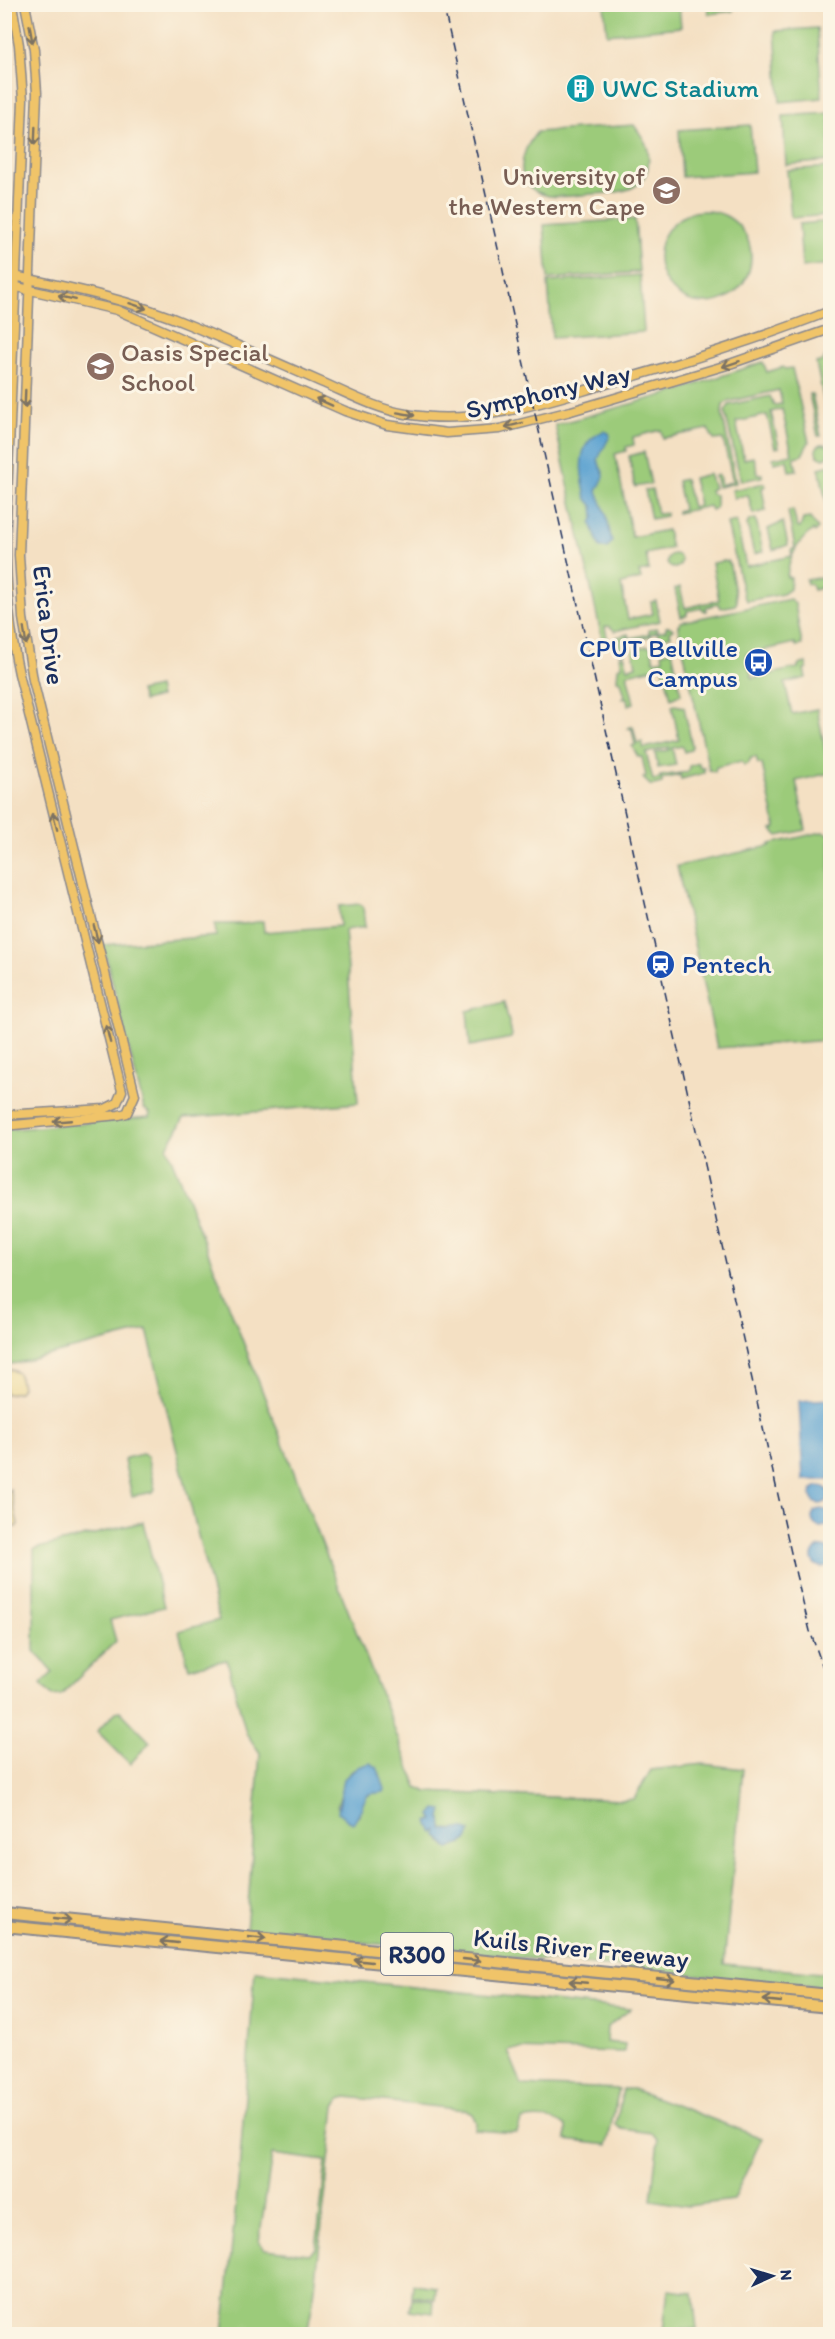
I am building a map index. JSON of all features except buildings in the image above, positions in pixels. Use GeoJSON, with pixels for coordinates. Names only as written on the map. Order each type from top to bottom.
{"type":"FeatureCollection","features":[{"type":"Feature","properties":{"kind":"highway","name":"Kuils River Freeway"},"geometry":{"type":"LineString","coordinates":[[4,1913],[831,1995]]}},
{"type":"Feature","properties":{"kind":"highway","name":"Kuils River Freeway"},"geometry":{"type":"LineString","coordinates":[[4,1926],[831,2007]]}},
{"type":"Feature","properties":{"kind":"main road","name":"Erica Drive"},"geometry":{"type":"LineString","coordinates":[[4,1115],[105,1108],[117,1103],[122,1091],[34,739],[11,633],[6,593],[6,524],[23,100],[19,45],[12,4]]}},
{"type":"Feature","properties":{"kind":"main road","name":"Erica Drive"},"geometry":{"type":"LineString","coordinates":[[4,1126],[119,1115],[126,1113],[135,1095],[42,718],[24,630],[19,555],[36,77],[32,36],[25,4]]}},
{"type":"Feature","properties":{"kind":"main road"},"geometry":{"type":"LineString","coordinates":[[19,45],[25,64],[36,77],[30,80],[28,87],[21,146]]}},
{"type":"Feature","properties":{"kind":"main road","name":"Symphony Way"},"geometry":{"type":"LineString","coordinates":[[4,274],[113,298],[157,312],[369,403],[405,414],[440,418],[482,416],[524,408],[710,354],[831,311]]}},
{"type":"Feature","properties":{"kind":"main road","name":"Symphony Way"},"geometry":{"type":"LineString","coordinates":[[4,284],[99,305],[136,317],[364,418],[403,428],[447,433],[501,429],[570,411],[745,360],[831,328]]}},
{"type":"Feature","properties":{"kind":"green space"},"geometry":{"type":"Polygon","coordinates":[[[604,5],[679,5],[681,27],[607,34],[604,5]]]}},
{"type":"Feature","properties":{"kind":"green space"},"geometry":{"type":"Polygon","coordinates":[[[707,5],[732,5],[733,11],[709,14],[707,5]]]}},
{"type":"Feature","properties":{"kind":"green space"},"geometry":{"type":"Polygon","coordinates":[[[817,28],[822,98],[780,102],[775,31],[817,28]]]}},
{"type":"Feature","properties":{"kind":"green space"},"geometry":{"type":"Polygon","coordinates":[[[830,113],[830,161],[786,165],[783,116],[830,113]]]}},
{"type":"Feature","properties":{"kind":"green space"},"geometry":{"type":"Polygon","coordinates":[[[634,125],[646,144],[649,158],[645,176],[633,187],[617,192],[562,197],[545,195],[527,184],[523,176],[523,158],[537,132],[634,125]]]}},
{"type":"Feature","properties":{"kind":"green space"},"geometry":{"type":"Polygon","coordinates":[[[750,125],[754,172],[682,177],[679,130],[750,125]]]}},
{"type":"Feature","properties":{"kind":"green space"},"geometry":{"type":"Polygon","coordinates":[[[830,167],[830,215],[791,218],[787,170],[830,167]]]}},
{"type":"Feature","properties":{"kind":"green space"},"geometry":{"type":"Polygon","coordinates":[[[705,211],[723,214],[738,224],[748,239],[751,257],[748,275],[738,290],[723,300],[705,303],[687,300],[672,290],[662,275],[659,257],[662,239],[672,224],[687,214],[705,211]]]}},
{"type":"Feature","properties":{"kind":"green space"},"geometry":{"type":"Polygon","coordinates":[[[635,219],[639,272],[548,279],[544,225],[635,219]]]}},
{"type":"Feature","properties":{"kind":"green space"},"geometry":{"type":"Polygon","coordinates":[[[830,221],[830,264],[802,267],[799,224],[830,221]]]}},
{"type":"Feature","properties":{"kind":"green space"},"geometry":{"type":"Polygon","coordinates":[[[640,275],[644,332],[552,338],[548,282],[640,275]]]}},
{"type":"Feature","properties":{"kind":"green space"},"geometry":{"type":"Polygon","coordinates":[[[830,350],[830,429],[816,363],[823,361],[830,350]]]}},
{"type":"Feature","properties":{"kind":"green space"},"geometry":{"type":"Polygon","coordinates":[[[763,362],[767,372],[783,367],[792,368],[809,442],[802,455],[794,457],[797,470],[789,471],[787,460],[774,463],[773,458],[792,454],[782,409],[771,412],[779,447],[775,448],[767,415],[736,422],[744,459],[754,457],[758,474],[762,474],[762,477],[741,481],[725,412],[729,405],[770,396],[774,405],[782,404],[779,390],[727,402],[723,405],[722,413],[736,483],[718,487],[715,476],[719,475],[721,485],[733,481],[723,439],[714,440],[708,429],[663,438],[661,430],[633,437],[634,445],[626,447],[626,451],[615,454],[632,537],[667,530],[671,548],[646,554],[649,570],[639,572],[641,579],[621,584],[628,619],[653,614],[651,602],[656,601],[660,621],[615,631],[609,626],[605,627],[609,646],[604,648],[555,425],[674,392],[763,362]]]}},
{"type":"Feature","properties":{"kind":"green space"},"geometry":{"type":"Polygon","coordinates":[[[809,394],[812,394],[821,436],[818,436],[809,394]]]}},
{"type":"Feature","properties":{"kind":"green space"},"geometry":{"type":"Polygon","coordinates":[[[820,444],[826,444],[830,451],[826,458],[820,458],[816,454],[816,448],[820,444]]]}},
{"type":"Feature","properties":{"kind":"green space"},"geometry":{"type":"Polygon","coordinates":[[[644,452],[651,484],[635,487],[629,456],[644,452]]]}},
{"type":"Feature","properties":{"kind":"green space"},"geometry":{"type":"Polygon","coordinates":[[[830,465],[830,519],[819,468],[830,465]]]}},
{"type":"Feature","properties":{"kind":"green space"},"geometry":{"type":"Polygon","coordinates":[[[709,474],[714,488],[710,490],[711,494],[716,495],[716,508],[711,510],[709,506],[677,513],[683,509],[677,481],[685,479],[692,507],[699,505],[693,478],[709,474]]]}},
{"type":"Feature","properties":{"kind":"green space"},"geometry":{"type":"Polygon","coordinates":[[[764,483],[766,486],[762,488],[766,511],[753,514],[748,495],[734,498],[732,490],[764,483]]]}},
{"type":"Feature","properties":{"kind":"green space"},"geometry":{"type":"Polygon","coordinates":[[[652,489],[657,514],[666,513],[666,516],[651,519],[645,490],[652,489]]]}},
{"type":"Feature","properties":{"kind":"green space"},"geometry":{"type":"Polygon","coordinates":[[[793,510],[797,527],[800,528],[803,519],[810,518],[818,529],[815,532],[813,530],[803,539],[792,557],[787,577],[791,578],[790,589],[783,594],[747,601],[744,597],[727,523],[736,521],[746,566],[792,556],[791,550],[795,548],[788,511],[793,510]]]}},
{"type":"Feature","properties":{"kind":"green space"},"geometry":{"type":"Polygon","coordinates":[[[756,519],[763,552],[754,554],[747,524],[750,520],[756,519]]]}},
{"type":"Feature","properties":{"kind":"green space"},"geometry":{"type":"Polygon","coordinates":[[[783,522],[788,545],[773,550],[768,529],[783,522]]]}},
{"type":"Feature","properties":{"kind":"green space"},"geometry":{"type":"Polygon","coordinates":[[[674,554],[679,556],[681,561],[679,566],[674,568],[669,566],[667,561],[669,556],[674,554]]]}},
{"type":"Feature","properties":{"kind":"green space"},"geometry":{"type":"Polygon","coordinates":[[[729,561],[737,602],[735,605],[721,608],[719,604],[706,607],[706,611],[702,608],[687,611],[687,615],[681,617],[675,589],[680,587],[685,608],[719,600],[712,563],[729,561]]]}},
{"type":"Feature","properties":{"kind":"green space"},"geometry":{"type":"Polygon","coordinates":[[[822,577],[823,579],[830,577],[830,586],[813,590],[811,584],[807,584],[806,580],[822,577]]]}},
{"type":"Feature","properties":{"kind":"green space"},"geometry":{"type":"Polygon","coordinates":[[[790,599],[795,604],[802,645],[796,646],[795,643],[747,654],[752,678],[798,668],[798,665],[806,663],[807,668],[804,669],[806,678],[785,683],[792,714],[817,709],[830,773],[796,781],[806,830],[778,836],[772,830],[776,828],[762,764],[758,764],[756,757],[751,758],[748,764],[744,765],[742,761],[716,767],[715,772],[709,770],[678,626],[681,622],[790,599]]]}},
{"type":"Feature","properties":{"kind":"green space"},"geometry":{"type":"Polygon","coordinates":[[[669,626],[673,629],[670,632],[671,636],[659,638],[657,632],[650,634],[651,636],[630,641],[629,638],[621,640],[624,653],[619,653],[617,645],[614,645],[617,637],[628,634],[630,638],[649,634],[649,630],[656,628],[658,632],[666,630],[669,626]]]}},
{"type":"Feature","properties":{"kind":"green space"},"geometry":{"type":"Polygon","coordinates":[[[651,647],[654,661],[663,659],[662,653],[672,650],[681,694],[671,699],[663,666],[627,674],[634,703],[628,705],[627,698],[621,699],[625,696],[621,681],[617,680],[618,668],[622,666],[620,656],[624,655],[628,668],[636,666],[634,649],[651,647]]]}},
{"type":"Feature","properties":{"kind":"green space"},"geometry":{"type":"Polygon","coordinates":[[[158,687],[160,697],[143,701],[140,691],[158,687]]]}},
{"type":"Feature","properties":{"kind":"green space"},"geometry":{"type":"Polygon","coordinates":[[[672,706],[684,707],[691,750],[684,752],[682,746],[672,748],[676,765],[658,768],[655,753],[669,750],[669,747],[646,753],[653,780],[660,779],[660,776],[688,772],[689,766],[699,763],[700,768],[704,768],[704,773],[681,779],[680,775],[662,779],[662,783],[651,786],[643,778],[646,776],[642,757],[638,757],[632,746],[635,745],[632,729],[628,728],[633,726],[637,743],[642,742],[644,748],[679,740],[672,706]]]}},
{"type":"Feature","properties":{"kind":"green space"},"geometry":{"type":"Polygon","coordinates":[[[822,832],[830,834],[830,1040],[717,1048],[677,866],[822,832]]]}},
{"type":"Feature","properties":{"kind":"green space"},"geometry":{"type":"Polygon","coordinates":[[[360,904],[363,907],[365,927],[345,930],[358,1103],[184,1118],[167,1147],[417,1787],[427,1792],[622,1800],[634,1799],[651,1770],[703,1764],[743,1769],[724,1964],[830,1974],[830,1988],[246,1931],[260,1753],[246,1733],[227,1660],[189,1668],[179,1631],[219,1620],[147,1330],[18,1363],[10,1364],[5,1361],[4,1130],[149,1117],[150,1113],[144,1108],[103,945],[216,936],[215,924],[263,921],[264,932],[340,926],[339,906],[360,904]],[[366,1766],[352,1771],[345,1780],[337,1806],[347,1820],[359,1816],[364,1800],[369,1795],[378,1792],[380,1773],[366,1766]],[[442,1813],[431,1815],[434,1820],[429,1821],[435,1832],[438,1831],[437,1835],[445,1846],[462,1844],[467,1840],[466,1830],[442,1829],[440,1821],[442,1813]]]}},
{"type":"Feature","properties":{"kind":"green space"},"geometry":{"type":"Polygon","coordinates":[[[504,1002],[511,1038],[470,1046],[467,1011],[504,1002]]]}},
{"type":"Feature","properties":{"kind":"green space"},"geometry":{"type":"Polygon","coordinates":[[[142,1454],[147,1456],[155,1489],[153,1492],[132,1496],[124,1461],[126,1458],[142,1454]]]}},
{"type":"Feature","properties":{"kind":"green space"},"geometry":{"type":"Polygon","coordinates":[[[143,1522],[164,1607],[110,1620],[116,1641],[61,1695],[52,1696],[41,1684],[53,1672],[34,1651],[34,1549],[143,1522]]]}},
{"type":"Feature","properties":{"kind":"green space"},"geometry":{"type":"Polygon","coordinates":[[[120,1711],[150,1742],[130,1764],[97,1731],[116,1712],[120,1711]]]}},
{"type":"Feature","properties":{"kind":"green space"},"geometry":{"type":"Polygon","coordinates":[[[255,1971],[631,2009],[607,2027],[606,2042],[625,2044],[624,2052],[511,2049],[508,2051],[522,2085],[619,2089],[607,2145],[566,2140],[566,2127],[557,2121],[538,2118],[521,2120],[517,2133],[475,2130],[476,2122],[472,2114],[465,2110],[347,2097],[340,2099],[335,2107],[314,2296],[307,2334],[223,2334],[255,1971]],[[272,2154],[259,2242],[265,2249],[309,2254],[316,2248],[326,2161],[272,2154]]]}},
{"type":"Feature","properties":{"kind":"green space"},"geometry":{"type":"Polygon","coordinates":[[[623,2089],[633,2089],[762,2138],[733,2200],[687,2206],[651,2200],[658,2140],[652,2133],[622,2129],[616,2125],[623,2089]]]}},
{"type":"Feature","properties":{"kind":"green space"},"geometry":{"type":"Polygon","coordinates":[[[413,2284],[436,2287],[435,2299],[412,2296],[413,2284]]]}},
{"type":"Feature","properties":{"kind":"green space"},"geometry":{"type":"Polygon","coordinates":[[[668,2290],[693,2293],[697,2329],[663,2331],[668,2290]]]}},
{"type":"Feature","properties":{"kind":"green space"},"geometry":{"type":"Polygon","coordinates":[[[412,2298],[434,2301],[433,2313],[410,2310],[412,2298]]]}},
{"type":"Feature","properties":{"kind":"sand"},"geometry":{"type":"Polygon","coordinates":[[[5,1368],[18,1374],[22,1388],[19,1392],[5,1394],[5,1368]]]}},
{"type":"Feature","properties":{"kind":"sand"},"geometry":{"type":"Polygon","coordinates":[[[10,1489],[18,1524],[16,1527],[8,1527],[5,1521],[5,1494],[10,1489]]]}},
{"type":"Feature","properties":{"kind":"water"},"geometry":{"type":"Polygon","coordinates":[[[604,431],[610,436],[598,459],[604,475],[597,491],[606,514],[612,542],[607,548],[600,548],[591,523],[594,517],[593,506],[585,495],[581,466],[586,445],[604,431]]]}},
{"type":"Feature","properties":{"kind":"water"},"geometry":{"type":"Polygon","coordinates":[[[829,1399],[830,1480],[803,1480],[799,1401],[829,1399]]]}},
{"type":"Feature","properties":{"kind":"water"},"geometry":{"type":"Polygon","coordinates":[[[820,1486],[826,1489],[829,1495],[826,1501],[820,1504],[814,1501],[811,1495],[814,1489],[820,1486]]]}},
{"type":"Feature","properties":{"kind":"water"},"geometry":{"type":"Polygon","coordinates":[[[821,1509],[827,1512],[830,1518],[827,1524],[821,1527],[815,1524],[812,1518],[815,1512],[821,1509]]]}},
{"type":"Feature","properties":{"kind":"water"},"geometry":{"type":"Polygon","coordinates":[[[818,1547],[826,1547],[832,1553],[832,1561],[826,1567],[818,1567],[812,1561],[812,1553],[818,1547]]]}},
{"type":"Feature","properties":{"kind":"water"},"geometry":{"type":"Polygon","coordinates":[[[370,1763],[377,1767],[385,1789],[384,1792],[369,1794],[353,1823],[338,1812],[344,1779],[358,1767],[370,1763]]]}},
{"type":"Feature","properties":{"kind":"water"},"geometry":{"type":"Polygon","coordinates":[[[436,1809],[443,1810],[442,1829],[466,1829],[470,1831],[467,1840],[449,1849],[437,1835],[437,1830],[433,1833],[428,1822],[434,1820],[431,1815],[436,1809]]]}},
{"type":"Feature","properties":{"kind":"railway"},"geometry":{"type":"LineString","coordinates":[[443,4],[796,1575],[810,1631],[830,1687]]}},
{"type":"Feature","properties":{"kind":"place","name":"UWC Stadium"},"geometry":{"type":"Point","coordinates":[581,88]}},
{"type":"Feature","properties":{"kind":"place","name":"University of the Western Cape"},"geometry":{"type":"Point","coordinates":[666,191]}},
{"type":"Feature","properties":{"kind":"place","name":"Oasis Special School"},"geometry":{"type":"Point","coordinates":[100,367]}},
{"type":"Feature","properties":{"kind":"place","name":"CPUT Bellville Campus"},"geometry":{"type":"Point","coordinates":[759,663]}},
{"type":"Feature","properties":{"kind":"place","name":"Pentech"},"geometry":{"type":"Point","coordinates":[661,964]}}]}
